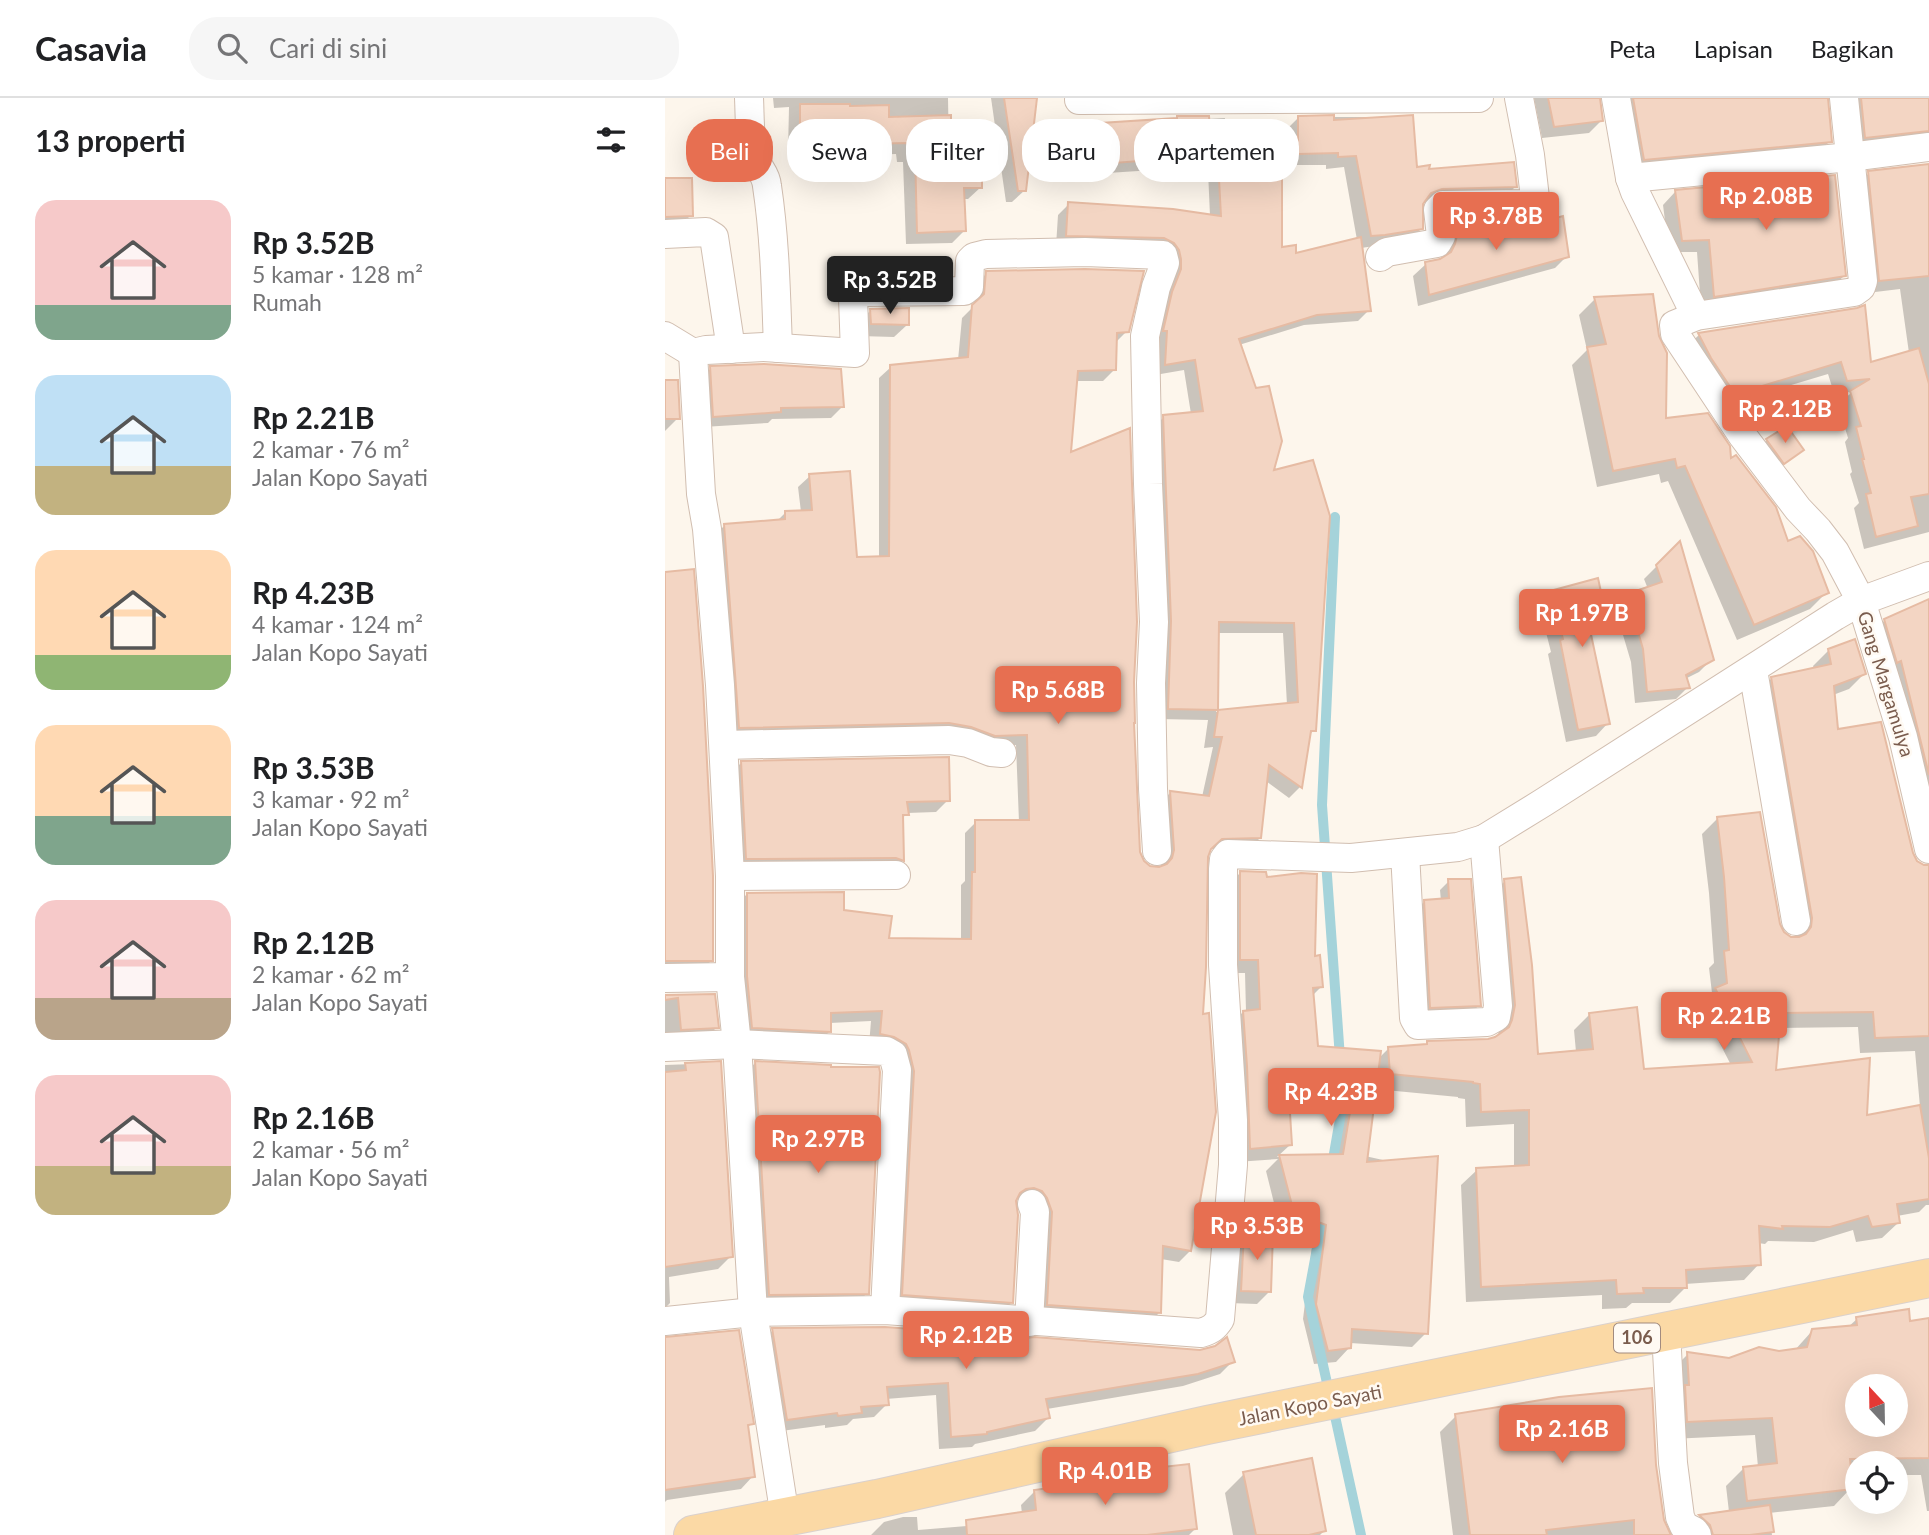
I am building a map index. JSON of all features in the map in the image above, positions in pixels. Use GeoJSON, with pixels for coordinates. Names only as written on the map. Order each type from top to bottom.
{"type":"FeatureCollection","features":[{"type":"Feature","properties":{"kind":"main road","name":"Jalan Kopo Sayati"},"geometry":{"type":"LineString","coordinates":[[693,1535],[877,1499],[1207,1425],[1929,1278]]}},
{"type":"Feature","properties":{"kind":"street"},"geometry":{"type":"LineString","coordinates":[[749,98],[753,154],[765,175],[769,197],[778,348]]}},
{"type":"Feature","properties":{"kind":"street"},"geometry":{"type":"LineString","coordinates":[[1079,100],[1479,98]]}},
{"type":"Feature","properties":{"kind":"street"},"geometry":{"type":"LineString","coordinates":[[1380,257],[1387,251],[1437,243],[1441,236],[1438,210],[1443,205],[1528,204],[1535,198],[1520,98]]}},
{"type":"Feature","properties":{"kind":"street","name":"Gang Margamulya"},"geometry":{"type":"LineString","coordinates":[[1616,98],[1630,178],[1687,319],[1674,325],[1675,334],[1742,435],[1798,509],[1835,552],[1861,601],[1903,737],[1929,849]]}},
{"type":"Feature","properties":{"kind":"street"},"geometry":{"type":"LineString","coordinates":[[1687,319],[1854,292],[1861,288],[1863,281],[1844,98]]}},
{"type":"Feature","properties":{"kind":"street"},"geometry":{"type":"LineString","coordinates":[[1630,178],[1929,147]]}},
{"type":"Feature","properties":{"kind":"street"},"geometry":{"type":"LineString","coordinates":[[665,234],[706,232],[714,237],[731,349]]}},
{"type":"Feature","properties":{"kind":"street"},"geometry":{"type":"LineString","coordinates":[[665,336],[692,353],[706,350],[778,348],[855,353],[853,299],[858,292],[964,291],[969,287],[968,266],[974,257],[986,254],[1085,252],[1163,255],[1165,263],[1145,336],[1154,622],[1151,683],[1153,789],[1157,851]]}},
{"type":"Feature","properties":{"kind":"street"},"geometry":{"type":"LineString","coordinates":[[692,353],[701,494],[707,529],[724,745],[730,876],[730,977],[737,1044],[753,1312],[785,1517]]}},
{"type":"Feature","properties":{"kind":"street"},"geometry":{"type":"LineString","coordinates":[[665,1321],[753,1312],[885,1310],[1201,1333],[1215,1327],[1220,1319],[1233,1164],[1233,1120],[1223,965],[1224,859],[1228,854],[1351,858],[1458,847],[1484,838],[1544,803],[1835,616],[1861,601],[1929,576]]}},
{"type":"Feature","properties":{"kind":"street"},"geometry":{"type":"LineString","coordinates":[[1753,670],[1796,921]]}},
{"type":"Feature","properties":{"kind":"street"},"geometry":{"type":"LineString","coordinates":[[724,745],[950,740],[1002,753]]}},
{"type":"Feature","properties":{"kind":"street"},"geometry":{"type":"LineString","coordinates":[[1405,853],[1414,1018],[1418,1025],[1487,1023],[1496,1017],[1498,1006],[1484,838]]}},
{"type":"Feature","properties":{"kind":"street"},"geometry":{"type":"LineString","coordinates":[[730,876],[896,875]]}},
{"type":"Feature","properties":{"kind":"street"},"geometry":{"type":"LineString","coordinates":[[665,978],[730,977]]}},
{"type":"Feature","properties":{"kind":"street"},"geometry":{"type":"LineString","coordinates":[[665,1047],[737,1044],[886,1051],[893,1055],[897,1070],[885,1310]]}},
{"type":"Feature","properties":{"kind":"street"},"geometry":{"type":"LineString","coordinates":[[1029,1322],[1035,1212],[1032,1204]]}},
{"type":"Feature","properties":{"kind":"street"},"geometry":{"type":"LineString","coordinates":[[1667,1332],[1676,1491],[1681,1522],[1697,1535]]}},
{"type":"Feature","properties":{"kind":"building"},"geometry":{"type":"Polygon","coordinates":[[[1004,98],[1037,98],[1035,119],[1022,119],[1022,182],[1027,182],[1026,191],[1018,191],[1004,98]]]}},
{"type":"Feature","properties":{"kind":"building"},"geometry":{"type":"Polygon","coordinates":[[[1548,98],[1600,98],[1603,121],[1554,127],[1548,98]]]}},
{"type":"Feature","properties":{"kind":"building"},"geometry":{"type":"Polygon","coordinates":[[[1633,98],[1828,98],[1832,142],[1644,160],[1633,98]]]}},
{"type":"Feature","properties":{"kind":"building"},"geometry":{"type":"Polygon","coordinates":[[[1861,98],[1929,98],[1929,131],[1865,138],[1861,98]]]}},
{"type":"Feature","properties":{"kind":"building"},"geometry":{"type":"Polygon","coordinates":[[[800,104],[889,105],[889,117],[951,115],[951,119],[906,119],[906,143],[892,143],[892,119],[800,119],[800,104]]]}},
{"type":"Feature","properties":{"kind":"building"},"geometry":{"type":"Polygon","coordinates":[[[1334,115],[1334,120],[1413,115],[1417,167],[1430,165],[1429,169],[1514,162],[1517,187],[1442,189],[1431,193],[1423,204],[1423,229],[1371,236],[1356,156],[1338,157],[1338,153],[1299,154],[1298,116],[1334,115]]]}},
{"type":"Feature","properties":{"kind":"building"},"geometry":{"type":"Polygon","coordinates":[[[1209,116],[1209,119],[1162,119],[1209,116]]]}},
{"type":"Feature","properties":{"kind":"building"},"geometry":{"type":"Polygon","coordinates":[[[1134,121],[1134,161],[1120,162],[1120,122],[1134,121]]]}},
{"type":"Feature","properties":{"kind":"building"},"geometry":{"type":"Polygon","coordinates":[[[1929,164],[1929,276],[1879,281],[1868,171],[1929,164]]]}},
{"type":"Feature","properties":{"kind":"building"},"geometry":{"type":"Polygon","coordinates":[[[1835,175],[1846,276],[1714,297],[1709,240],[1682,241],[1675,190],[1835,175]]]}},
{"type":"Feature","properties":{"kind":"building"},"geometry":{"type":"Polygon","coordinates":[[[665,178],[686,178],[686,182],[692,182],[693,216],[665,217],[665,178]]]}},
{"type":"Feature","properties":{"kind":"building"},"geometry":{"type":"Polygon","coordinates":[[[916,182],[982,182],[982,188],[964,188],[966,231],[917,233],[916,182]]]}},
{"type":"Feature","properties":{"kind":"building"},"geometry":{"type":"Polygon","coordinates":[[[1219,182],[1282,182],[1282,247],[1296,245],[1296,253],[1361,237],[1371,311],[1317,315],[1239,339],[1256,388],[1269,386],[1282,441],[1274,470],[1313,460],[1330,516],[1316,731],[1311,731],[1302,788],[1269,765],[1261,838],[1222,839],[1211,849],[1208,857],[1203,1014],[1209,1013],[1216,1112],[1191,1251],[1163,1246],[1161,1313],[1047,1305],[1052,1212],[1042,1191],[1026,1189],[1016,1201],[1018,1215],[1013,1303],[902,1295],[914,1071],[909,1050],[906,1044],[894,1037],[880,1034],[882,1011],[831,1013],[831,1032],[752,1028],[747,976],[747,893],[844,892],[844,910],[892,916],[889,938],[971,939],[975,820],[1029,820],[1027,735],[995,736],[971,727],[949,723],[739,728],[724,524],[785,519],[785,511],[812,510],[809,474],[850,471],[857,557],[889,556],[890,365],[968,357],[972,305],[984,294],[986,271],[1144,271],[1129,332],[1117,333],[1116,370],[1078,371],[1071,452],[1130,428],[1137,622],[1134,723],[1140,852],[1150,866],[1167,864],[1174,850],[1170,791],[1209,796],[1222,737],[1214,737],[1218,710],[1168,709],[1171,621],[1163,415],[1203,411],[1195,360],[1165,365],[1167,331],[1163,331],[1172,292],[1181,269],[1181,259],[1174,243],[1164,238],[1066,236],[1068,202],[1173,209],[1221,216],[1219,182]],[[1219,622],[1218,710],[1298,702],[1294,623],[1219,622]]]}},
{"type":"Feature","properties":{"kind":"building"},"geometry":{"type":"Polygon","coordinates":[[[1563,216],[1569,257],[1429,295],[1425,262],[1440,259],[1451,252],[1457,235],[1456,221],[1527,221],[1528,226],[1563,216]]]}},
{"type":"Feature","properties":{"kind":"building"},"geometry":{"type":"Polygon","coordinates":[[[1653,294],[1659,336],[1667,353],[1666,418],[1708,413],[1730,446],[1731,458],[1736,455],[1776,507],[1788,541],[1800,536],[1813,551],[1829,593],[1754,625],[1685,466],[1677,468],[1675,459],[1613,471],[1587,347],[1606,344],[1594,297],[1653,294]]]}},
{"type":"Feature","properties":{"kind":"building"},"geometry":{"type":"Polygon","coordinates":[[[1865,305],[1871,362],[1919,348],[1929,384],[1929,494],[1911,497],[1918,526],[1876,537],[1866,494],[1871,493],[1856,427],[1861,426],[1850,391],[1870,379],[1847,381],[1841,362],[1749,390],[1733,391],[1698,333],[1865,305]]]}},
{"type":"Feature","properties":{"kind":"building"},"geometry":{"type":"Polygon","coordinates":[[[909,308],[909,325],[871,324],[870,309],[909,308]]]}},
{"type":"Feature","properties":{"kind":"building"},"geometry":{"type":"Polygon","coordinates":[[[764,364],[841,369],[844,407],[781,408],[781,412],[713,417],[710,366],[764,364]]]}},
{"type":"Feature","properties":{"kind":"building"},"geometry":{"type":"Polygon","coordinates":[[[665,380],[678,380],[680,419],[665,419],[665,380]]]}},
{"type":"Feature","properties":{"kind":"building"},"geometry":{"type":"Polygon","coordinates":[[[1787,426],[1804,450],[1784,464],[1766,439],[1787,426]]]}},
{"type":"Feature","properties":{"kind":"building"},"geometry":{"type":"Polygon","coordinates":[[[1680,541],[1714,660],[1686,675],[1690,688],[1647,692],[1643,649],[1627,594],[1662,582],[1656,565],[1680,541]]]}},
{"type":"Feature","properties":{"kind":"building"},"geometry":{"type":"Polygon","coordinates":[[[694,569],[713,876],[713,961],[665,961],[665,572],[694,569]]]}},
{"type":"Feature","properties":{"kind":"building"},"geometry":{"type":"Polygon","coordinates":[[[1598,578],[1607,620],[1589,625],[1610,724],[1578,730],[1560,640],[1563,639],[1550,591],[1598,578]]]}},
{"type":"Feature","properties":{"kind":"building"},"geometry":{"type":"Polygon","coordinates":[[[1929,599],[1929,775],[1901,661],[1897,663],[1884,619],[1929,599]]]}},
{"type":"Feature","properties":{"kind":"building"},"geometry":{"type":"Polygon","coordinates":[[[1855,639],[1866,674],[1834,686],[1838,729],[1881,722],[1913,853],[1917,861],[1929,865],[1929,1036],[1875,1038],[1873,1012],[1781,1013],[1776,1070],[1870,1058],[1867,1115],[1920,1105],[1929,1158],[1929,1199],[1897,1204],[1900,1223],[1872,1227],[1868,1216],[1830,1227],[1782,1226],[1783,1229],[1759,1226],[1761,1265],[1686,1270],[1687,1288],[1643,1288],[1644,1293],[1617,1294],[1616,1280],[1481,1287],[1476,1168],[1529,1165],[1529,1110],[1481,1112],[1480,1084],[1390,1074],[1388,1047],[1427,1044],[1427,1041],[1488,1039],[1509,1027],[1515,1005],[1504,879],[1521,877],[1532,965],[1538,1054],[1593,1049],[1589,1013],[1637,1007],[1644,1069],[1752,1062],[1715,988],[1727,983],[1724,951],[1729,950],[1717,817],[1760,812],[1780,924],[1784,932],[1791,937],[1806,934],[1811,927],[1812,918],[1771,677],[1831,664],[1828,649],[1855,639]]]}},
{"type":"Feature","properties":{"kind":"building"},"geometry":{"type":"Polygon","coordinates":[[[949,757],[950,801],[907,802],[909,815],[903,815],[904,861],[896,858],[746,859],[741,761],[949,757]]]}},
{"type":"Feature","properties":{"kind":"building"},"geometry":{"type":"Polygon","coordinates":[[[1240,871],[1266,872],[1267,877],[1317,874],[1315,956],[1320,955],[1323,987],[1313,988],[1318,1046],[1381,1051],[1367,1162],[1438,1156],[1428,1334],[1352,1329],[1351,1348],[1328,1351],[1316,1304],[1326,1225],[1294,1213],[1279,1155],[1343,1154],[1353,1094],[1289,1097],[1292,1145],[1250,1149],[1243,1011],[1260,1009],[1258,960],[1240,960],[1240,871]]]}},
{"type":"Feature","properties":{"kind":"building"},"geometry":{"type":"Polygon","coordinates":[[[1448,879],[1471,879],[1481,1006],[1430,1008],[1424,900],[1449,898],[1448,879]]]}},
{"type":"Feature","properties":{"kind":"building"},"geometry":{"type":"Polygon","coordinates":[[[715,994],[719,1028],[681,1030],[678,998],[665,1000],[665,995],[715,994]]]}},
{"type":"Feature","properties":{"kind":"building"},"geometry":{"type":"Polygon","coordinates":[[[721,1061],[733,1257],[665,1267],[665,1072],[686,1070],[685,1063],[721,1061]]]}},
{"type":"Feature","properties":{"kind":"building"},"geometry":{"type":"Polygon","coordinates":[[[755,1061],[831,1067],[879,1067],[869,1294],[769,1295],[755,1061]]]}},
{"type":"Feature","properties":{"kind":"building"},"geometry":{"type":"Polygon","coordinates":[[[1244,1232],[1273,1233],[1271,1292],[1241,1291],[1244,1232]]]}},
{"type":"Feature","properties":{"kind":"building"},"geometry":{"type":"Polygon","coordinates":[[[1909,1309],[1910,1321],[1929,1318],[1929,1458],[1908,1458],[1908,1451],[1845,1451],[1845,1490],[1747,1501],[1743,1467],[1777,1463],[1772,1418],[1687,1422],[1687,1352],[1729,1358],[1759,1347],[1779,1351],[1807,1347],[1812,1329],[1857,1325],[1856,1317],[1909,1309]]]}},
{"type":"Feature","properties":{"kind":"building"},"geometry":{"type":"Polygon","coordinates":[[[885,1327],[1200,1350],[1215,1346],[1227,1337],[1235,1362],[1198,1374],[1046,1399],[1050,1418],[987,1434],[951,1437],[948,1383],[887,1387],[889,1405],[861,1407],[862,1413],[838,1416],[837,1413],[787,1420],[772,1328],[885,1327]]]}},
{"type":"Feature","properties":{"kind":"building"},"geometry":{"type":"Polygon","coordinates":[[[739,1330],[754,1424],[748,1425],[755,1477],[665,1490],[665,1337],[739,1330]]]}},
{"type":"Feature","properties":{"kind":"building"},"geometry":{"type":"Polygon","coordinates":[[[1652,1388],[1656,1465],[1664,1520],[1671,1535],[1634,1535],[1634,1520],[1546,1530],[1547,1535],[1470,1535],[1455,1414],[1559,1397],[1652,1388]]]}},
{"type":"Feature","properties":{"kind":"building"},"geometry":{"type":"Polygon","coordinates":[[[1312,1458],[1326,1531],[1309,1535],[1256,1535],[1243,1472],[1312,1458]]]}},
{"type":"Feature","properties":{"kind":"building"},"geometry":{"type":"Polygon","coordinates":[[[1189,1464],[1197,1529],[1147,1535],[967,1535],[966,1520],[1036,1510],[1034,1490],[1086,1483],[1086,1479],[1136,1473],[1135,1470],[1189,1464]]]}},
{"type":"Feature","properties":{"kind":"building"},"geometry":{"type":"Polygon","coordinates":[[[1770,1505],[1774,1532],[1713,1535],[1710,1525],[1699,1515],[1770,1505]]]}},
{"type":"Feature","properties":{"kind":"waterway"},"geometry":{"type":"LineString","coordinates":[[1335,517],[1322,805],[1340,1058]]}},
{"type":"Feature","properties":{"kind":"waterway"},"geometry":{"type":"LineString","coordinates":[[1332,1165],[1343,1102],[1342,1084]]}},
{"type":"Feature","properties":{"kind":"waterway"},"geometry":{"type":"LineString","coordinates":[[1324,1211],[1308,1297],[1329,1392]]}},
{"type":"Feature","properties":{"kind":"waterway"},"geometry":{"type":"LineString","coordinates":[[1333,1407],[1361,1535]]}}]}
